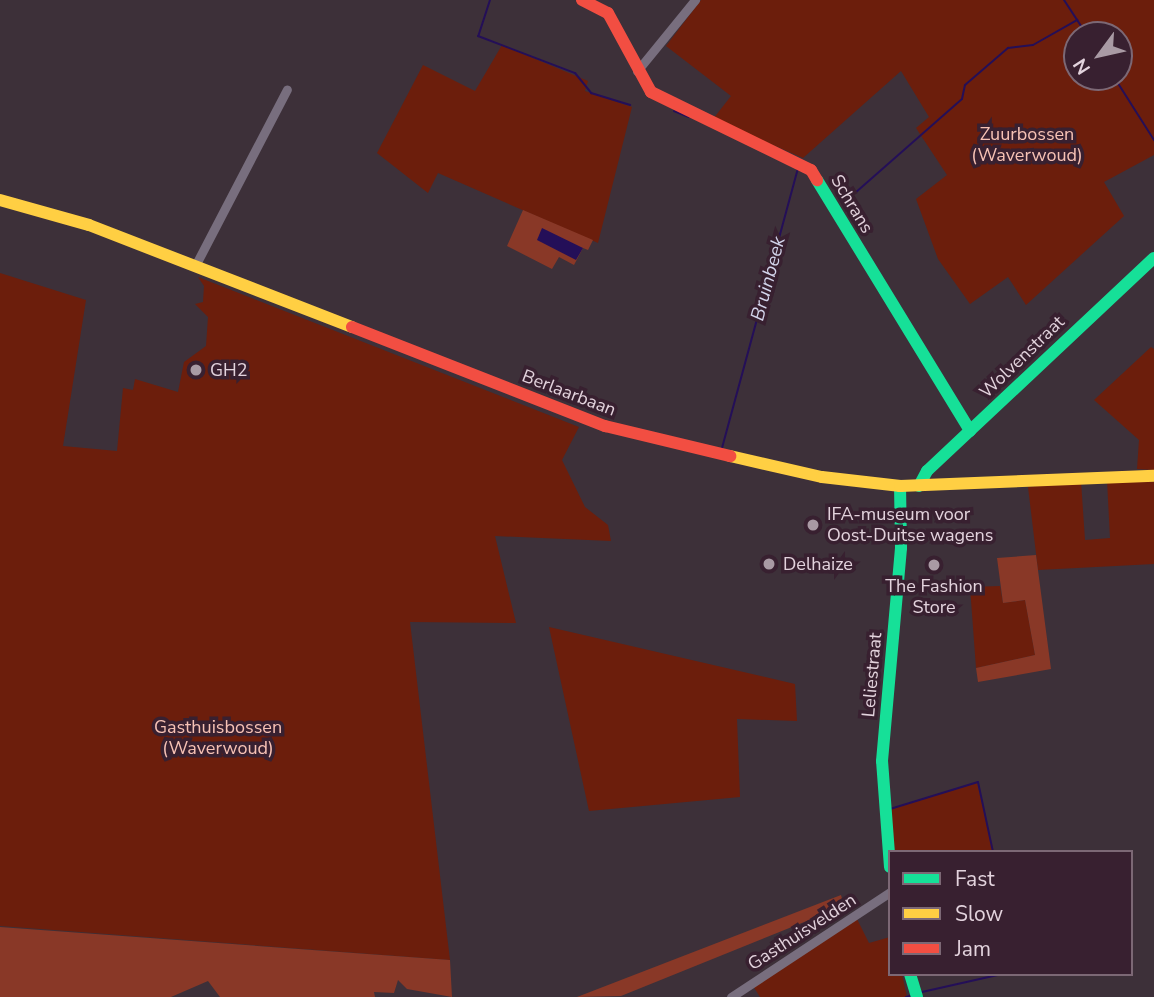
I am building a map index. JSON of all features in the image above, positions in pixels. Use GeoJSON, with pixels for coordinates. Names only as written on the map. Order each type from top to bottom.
{"type":"FeatureCollection","features":[{"type":"Feature","properties":{"kind":"street","name":"Schrans"},"geometry":{"type":"LineString","coordinates":[[582,0],[608,13],[637,71],[665,102],[811,170],[970,431]]}},
{"type":"Feature","properties":{"kind":"street"},"geometry":{"type":"LineString","coordinates":[[637,71],[695,0]]}},
{"type":"Feature","properties":{"kind":"street"},"geometry":{"type":"LineString","coordinates":[[195,266],[287,89]]}},
{"type":"Feature","properties":{"kind":"street","name":"Berlaarbaan"},"geometry":{"type":"LineString","coordinates":[[0,200],[89,225],[605,426],[822,477],[900,486],[1154,476]]}},
{"type":"Feature","properties":{"kind":"street","name":"Wolvenstraat"},"geometry":{"type":"LineString","coordinates":[[919,486],[970,431],[1154,258]]}},
{"type":"Feature","properties":{"kind":"street","name":"Leliestraat"},"geometry":{"type":"LineString","coordinates":[[889,850],[882,761],[901,548],[900,486]]}},
{"type":"Feature","properties":{"kind":"street","name":"Gasthuisvelden"},"geometry":{"type":"LineString","coordinates":[[731,997],[888,893]]}},
{"type":"Feature","properties":{"kind":"street"},"geometry":{"type":"LineString","coordinates":[[911,976],[917,997]]}},
{"type":"Feature","properties":{"kind":"green space","name":"Zuurbossen (Waverwoud)"},"geometry":{"type":"Polygon","coordinates":[[[701,0],[1154,0],[1154,155],[1104,182],[1124,216],[1026,305],[1008,277],[970,304],[938,259],[916,199],[947,175],[916,128],[929,117],[901,71],[803,158],[713,119],[731,96],[666,46],[701,0]]]}},
{"type":"Feature","properties":{"kind":"green space"},"geometry":{"type":"Polygon","coordinates":[[[502,45],[588,81],[585,91],[632,107],[598,243],[438,173],[428,193],[377,153],[423,65],[475,91],[502,45]]]}},
{"type":"Feature","properties":{"kind":"green space","name":"Gasthuisbossen (Waverwoud)"},"geometry":{"type":"Polygon","coordinates":[[[0,273],[86,300],[63,446],[117,451],[123,388],[133,390],[135,379],[178,392],[184,362],[206,346],[208,317],[195,304],[203,302],[204,286],[198,277],[579,427],[562,460],[585,507],[608,525],[611,541],[495,536],[516,623],[410,622],[450,960],[0,926],[0,273]]]}},
{"type":"Feature","properties":{"kind":"green space"},"geometry":{"type":"Polygon","coordinates":[[[1151,347],[1154,349],[1154,470],[1137,469],[1139,440],[1094,400],[1151,347]]]}},
{"type":"Feature","properties":{"kind":"green space"},"geometry":{"type":"Polygon","coordinates":[[[1107,480],[1154,482],[1154,564],[1038,570],[1028,487],[1081,481],[1085,540],[1110,538],[1107,480]]]}},
{"type":"Feature","properties":{"kind":"green space"},"geometry":{"type":"Polygon","coordinates":[[[1000,586],[1003,603],[1025,600],[1035,655],[976,668],[970,587],[1000,586]]]}},
{"type":"Feature","properties":{"kind":"green space"},"geometry":{"type":"Polygon","coordinates":[[[549,627],[795,684],[797,721],[737,719],[740,797],[589,811],[549,627]]]}},
{"type":"Feature","properties":{"kind":"green space"},"geometry":{"type":"Polygon","coordinates":[[[977,783],[994,850],[895,850],[889,809],[977,783]]]}},
{"type":"Feature","properties":{"kind":"green space"},"geometry":{"type":"Polygon","coordinates":[[[856,917],[869,943],[888,938],[888,976],[902,976],[907,997],[760,997],[753,986],[856,917]]]}},
{"type":"Feature","properties":{"kind":"shaded area"},"geometry":{"type":"Polygon","coordinates":[[[523,210],[593,240],[588,250],[583,248],[574,265],[559,257],[552,269],[507,246],[523,210]]]}},
{"type":"Feature","properties":{"kind":"shaded area"},"geometry":{"type":"Polygon","coordinates":[[[542,228],[583,248],[576,260],[537,240],[542,228]]]}},
{"type":"Feature","properties":{"kind":"shaded area"},"geometry":{"type":"Polygon","coordinates":[[[1036,555],[1051,669],[978,682],[976,668],[1035,655],[1025,600],[1003,603],[997,558],[1036,555]]]}},
{"type":"Feature","properties":{"kind":"shaded area"},"geometry":{"type":"Polygon","coordinates":[[[841,895],[844,906],[621,996],[577,997],[841,895]]]}},
{"type":"Feature","properties":{"kind":"shaded area"},"geometry":{"type":"Polygon","coordinates":[[[0,927],[450,960],[452,997],[407,989],[398,980],[394,993],[374,992],[375,997],[220,997],[208,981],[171,997],[0,997],[0,927]]]}},
{"type":"Feature","properties":{"kind":"waterway"},"geometry":{"type":"LineString","coordinates":[[490,0],[478,36],[575,73],[591,93],[630,105]]}},
{"type":"Feature","properties":{"kind":"waterway","name":"Bruinbeek"},"geometry":{"type":"LineString","coordinates":[[1064,0],[1078,21]]}},
{"type":"Feature","properties":{"kind":"waterway","name":"Bruinbeek"},"geometry":{"type":"LineString","coordinates":[[855,193],[962,99],[965,85],[1008,48],[1033,45],[1077,20]]}},
{"type":"Feature","properties":{"kind":"waterway","name":"Bruinbeek"},"geometry":{"type":"LineString","coordinates":[[1123,91],[1154,140]]}},
{"type":"Feature","properties":{"kind":"waterway"},"geometry":{"type":"LineString","coordinates":[[674,111],[689,117]]}},
{"type":"Feature","properties":{"kind":"waterway","name":"Bruinbeek"},"geometry":{"type":"LineString","coordinates":[[722,448],[798,169]]}},
{"type":"Feature","properties":{"kind":"waterway"},"geometry":{"type":"LineString","coordinates":[[890,809],[978,782],[993,850]]}},
{"type":"Feature","properties":{"kind":"waterway"},"geometry":{"type":"LineString","coordinates":[[922,992],[993,976]]}},
{"type":"Feature","properties":{"kind":"waterway"},"geometry":{"type":"LineString","coordinates":[[906,997],[910,996]]}},
{"type":"Feature","properties":{"kind":"traffic: fast"},"geometry":{"type":"LineString","coordinates":[[817,180],[970,431]]}},
{"type":"Feature","properties":{"kind":"traffic: fast"},"geometry":{"type":"LineString","coordinates":[[919,486],[927,471],[1154,258]]}},
{"type":"Feature","properties":{"kind":"traffic: fast"},"geometry":{"type":"LineString","coordinates":[[889,850],[882,761],[901,548],[900,486]]}},
{"type":"Feature","properties":{"kind":"traffic: fast"},"geometry":{"type":"LineString","coordinates":[[911,976],[917,997]]}},
{"type":"Feature","properties":{"kind":"traffic: slow"},"geometry":{"type":"LineString","coordinates":[[0,200],[89,225],[352,327]]}},
{"type":"Feature","properties":{"kind":"traffic: slow"},"geometry":{"type":"LineString","coordinates":[[730,456],[822,477],[900,486],[1154,476]]}},
{"type":"Feature","properties":{"kind":"traffic: jam"},"geometry":{"type":"LineString","coordinates":[[582,0],[608,13],[651,92],[811,170],[817,180]]}},
{"type":"Feature","properties":{"kind":"traffic: jam"},"geometry":{"type":"LineString","coordinates":[[352,327],[605,426],[730,456]]}},
{"type":"Feature","properties":{"kind":"place","name":"GH2"},"geometry":{"type":"Point","coordinates":[196,370]}},
{"type":"Feature","properties":{"kind":"place","name":"IFA-museum voor Oost-Duitse wagens"},"geometry":{"type":"Point","coordinates":[813,525]}},
{"type":"Feature","properties":{"kind":"place","name":"Delhaize"},"geometry":{"type":"Point","coordinates":[769,564]}},
{"type":"Feature","properties":{"kind":"place","name":"The Fashion Store"},"geometry":{"type":"Point","coordinates":[934,565]}}]}
